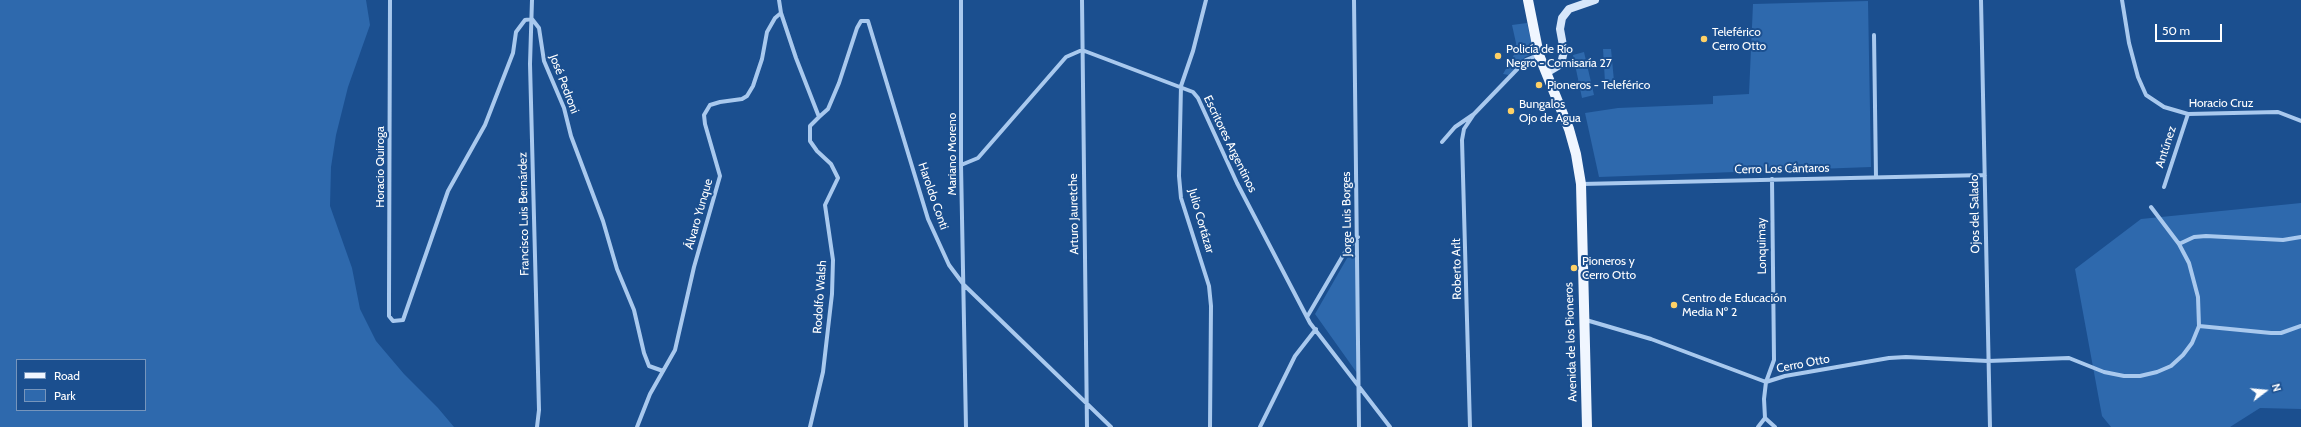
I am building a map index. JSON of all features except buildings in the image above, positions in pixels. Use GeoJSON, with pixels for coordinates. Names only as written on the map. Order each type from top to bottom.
{"type":"FeatureCollection","features":[{"type":"Feature","properties":{"kind":"main road","name":"Avenida de los Pioneros"},"geometry":{"type":"LineString","coordinates":[[1528,0],[1539,55],[1569,129],[1576,154],[1581,184],[1583,319],[1587,427]]}},
{"type":"Feature","properties":{"kind":"main road"},"geometry":{"type":"LineString","coordinates":[[1546,73],[1561,64],[1564,51],[1560,28],[1562,18],[1569,9],[1595,0]]}},
{"type":"Feature","properties":{"kind":"street","name":"Horacio Quiroga"},"geometry":{"type":"LineString","coordinates":[[390,0],[389,316],[393,321],[403,320],[448,191],[485,125],[513,52],[516,32],[525,20],[532,19]]}},
{"type":"Feature","properties":{"kind":"street","name":"Francisco Luis Bernárdez"},"geometry":{"type":"LineString","coordinates":[[532,0],[530,64],[539,410],[537,427]]}},
{"type":"Feature","properties":{"kind":"street"},"geometry":{"type":"LineString","coordinates":[[779,0],[781,13],[796,58],[820,117]]}},
{"type":"Feature","properties":{"kind":"street","name":"Mariano Moreno"},"geometry":{"type":"LineString","coordinates":[[961,0],[961,165],[966,427]]}},
{"type":"Feature","properties":{"kind":"street","name":"Arturo Jauretche"},"geometry":{"type":"LineString","coordinates":[[1082,0],[1087,427]]}},
{"type":"Feature","properties":{"kind":"street","name":"Julio Cortázar"},"geometry":{"type":"LineString","coordinates":[[1206,0],[1193,51],[1181,86],[1181,198],[1205,270],[1211,306],[1210,427]]}},
{"type":"Feature","properties":{"kind":"street","name":"Jorge Luis Borges"},"geometry":{"type":"LineString","coordinates":[[1354,0],[1358,237],[1359,427]]}},
{"type":"Feature","properties":{"kind":"street","name":"Ojos del Salado"},"geometry":{"type":"LineString","coordinates":[[1981,0],[1990,427]]}},
{"type":"Feature","properties":{"kind":"street","name":"Horacio Cruz"},"geometry":{"type":"LineString","coordinates":[[2122,0],[2129,43],[2138,78],[2146,95],[2164,107],[2188,114],[2278,112],[2301,121]]}},
{"type":"Feature","properties":{"kind":"street","name":"Álvaro Yunque"},"geometry":{"type":"LineString","coordinates":[[637,427],[650,394],[675,350],[694,267],[720,176],[704,115],[710,105],[742,99],[747,96],[753,86],[762,59],[767,32],[775,18],[781,13]]}},
{"type":"Feature","properties":{"kind":"street","name":"José Pedroni"},"geometry":{"type":"LineString","coordinates":[[532,19],[539,28],[544,61],[564,108],[571,136],[601,214],[617,269],[634,310],[646,360],[649,366],[663,371]]}},
{"type":"Feature","properties":{"kind":"street","name":"Haroldo Conti"},"geometry":{"type":"LineString","coordinates":[[820,117],[828,109],[839,83],[857,28],[861,21],[868,21],[928,219],[949,265],[964,285],[1086,401],[1111,427]]}},
{"type":"Feature","properties":{"kind":"street"},"geometry":{"type":"LineString","coordinates":[[1874,35],[1876,177]]}},
{"type":"Feature","properties":{"kind":"street"},"geometry":{"type":"LineString","coordinates":[[961,165],[978,158],[1066,57],[1082,50]]}},
{"type":"Feature","properties":{"kind":"street","name":"Escritores Argentinos"},"geometry":{"type":"LineString","coordinates":[[1082,50],[1181,86],[1198,98],[1237,184],[1308,317],[1359,388],[1390,427]]}},
{"type":"Feature","properties":{"kind":"street"},"geometry":{"type":"LineString","coordinates":[[1442,142],[1455,127],[1474,114],[1526,60],[1539,55]]}},
{"type":"Feature","properties":{"kind":"street","name":"Roberto Arlt"},"geometry":{"type":"LineString","coordinates":[[1470,427],[1462,140],[1464,129],[1474,114]]}},
{"type":"Feature","properties":{"kind":"street","name":"Antúnez"},"geometry":{"type":"LineString","coordinates":[[2164,186],[2188,114]]}},
{"type":"Feature","properties":{"kind":"street","name":"Rodolfo Walsh"},"geometry":{"type":"LineString","coordinates":[[810,427],[823,372],[832,294],[833,260],[825,205],[838,178],[834,168],[817,152],[810,141],[810,126],[820,117]]}},
{"type":"Feature","properties":{"kind":"street","name":"Cerro Los Cántaros"},"geometry":{"type":"LineString","coordinates":[[1581,184],[1985,175]]}},
{"type":"Feature","properties":{"kind":"street","name":"Lonquimay"},"geometry":{"type":"LineString","coordinates":[[1765,418],[1764,399],[1766,382],[1774,360],[1772,179]]}},
{"type":"Feature","properties":{"kind":"street"},"geometry":{"type":"LineString","coordinates":[[2151,207],[2179,244],[2188,263],[2197,291],[2199,326],[2271,333],[2281,333],[2301,326]]}},
{"type":"Feature","properties":{"kind":"street"},"geometry":{"type":"LineString","coordinates":[[2179,244],[2194,237],[2206,236],[2283,240],[2301,238]]}},
{"type":"Feature","properties":{"kind":"street"},"geometry":{"type":"LineString","coordinates":[[1308,317],[1345,252],[1358,237]]}},
{"type":"Feature","properties":{"kind":"street","name":"Cerro Otto"},"geometry":{"type":"LineString","coordinates":[[1583,319],[1651,339],[1766,382],[1786,376],[1889,358],[1940,358],[1988,361],[2069,358],[2104,372],[2124,376],[2140,376],[2157,372],[2171,366],[2183,355],[2192,343],[2199,326]]}},
{"type":"Feature","properties":{"kind":"street"},"geometry":{"type":"LineString","coordinates":[[1260,427],[1295,356],[1316,329]]}},
{"type":"Feature","properties":{"kind":"street"},"geometry":{"type":"LineString","coordinates":[[1758,427],[1765,418],[1775,427]]}},
{"type":"Feature","properties":{"kind":"green space"},"geometry":{"type":"Polygon","coordinates":[[[0,0],[366,0],[370,25],[348,87],[336,135],[331,167],[330,206],[352,268],[360,309],[376,341],[404,374],[438,408],[454,427],[0,427],[0,0]]]}},
{"type":"Feature","properties":{"kind":"green space"},"geometry":{"type":"Polygon","coordinates":[[[1868,1],[1871,167],[1599,177],[1585,113],[1618,108],[1713,104],[1713,96],[1749,94],[1753,4],[1868,1]]]}},
{"type":"Feature","properties":{"kind":"green space"},"geometry":{"type":"Polygon","coordinates":[[[1527,23],[1534,53],[1525,57],[1509,75],[1503,74],[1515,53],[1516,43],[1512,25],[1527,23]]]}},
{"type":"Feature","properties":{"kind":"green space"},"geometry":{"type":"Polygon","coordinates":[[[1603,49],[1611,49],[1614,81],[1605,82],[1603,49]]]}},
{"type":"Feature","properties":{"kind":"green space"},"geometry":{"type":"Polygon","coordinates":[[[1584,52],[1594,95],[1582,98],[1573,55],[1584,52]]]}},
{"type":"Feature","properties":{"kind":"green space"},"geometry":{"type":"Polygon","coordinates":[[[2301,203],[2301,409],[2260,408],[2230,427],[2111,427],[2102,416],[2075,269],[2141,219],[2301,203]]]}},
{"type":"Feature","properties":{"kind":"green space"},"geometry":{"type":"Polygon","coordinates":[[[1354,252],[1357,257],[1357,373],[1315,314],[1350,253],[1354,252]]]}},
{"type":"Feature","properties":{"kind":"place","name":"Teleférico Cerro Otto"},"geometry":{"type":"Point","coordinates":[1704,39]}},
{"type":"Feature","properties":{"kind":"place","name":"Policía de Río Negro - Comisaría 27"},"geometry":{"type":"Point","coordinates":[1498,56]}},
{"type":"Feature","properties":{"kind":"place","name":"Pioneros - Teleférico"},"geometry":{"type":"Point","coordinates":[1539,85]}},
{"type":"Feature","properties":{"kind":"place","name":"Bungalos Ojo de Agua"},"geometry":{"type":"Point","coordinates":[1511,111]}},
{"type":"Feature","properties":{"kind":"place","name":"Pioneros y Cerro Otto"},"geometry":{"type":"Point","coordinates":[1574,268]}},
{"type":"Feature","properties":{"kind":"place","name":"Centro de Educación Media Nº 2"},"geometry":{"type":"Point","coordinates":[1674,305]}}]}
